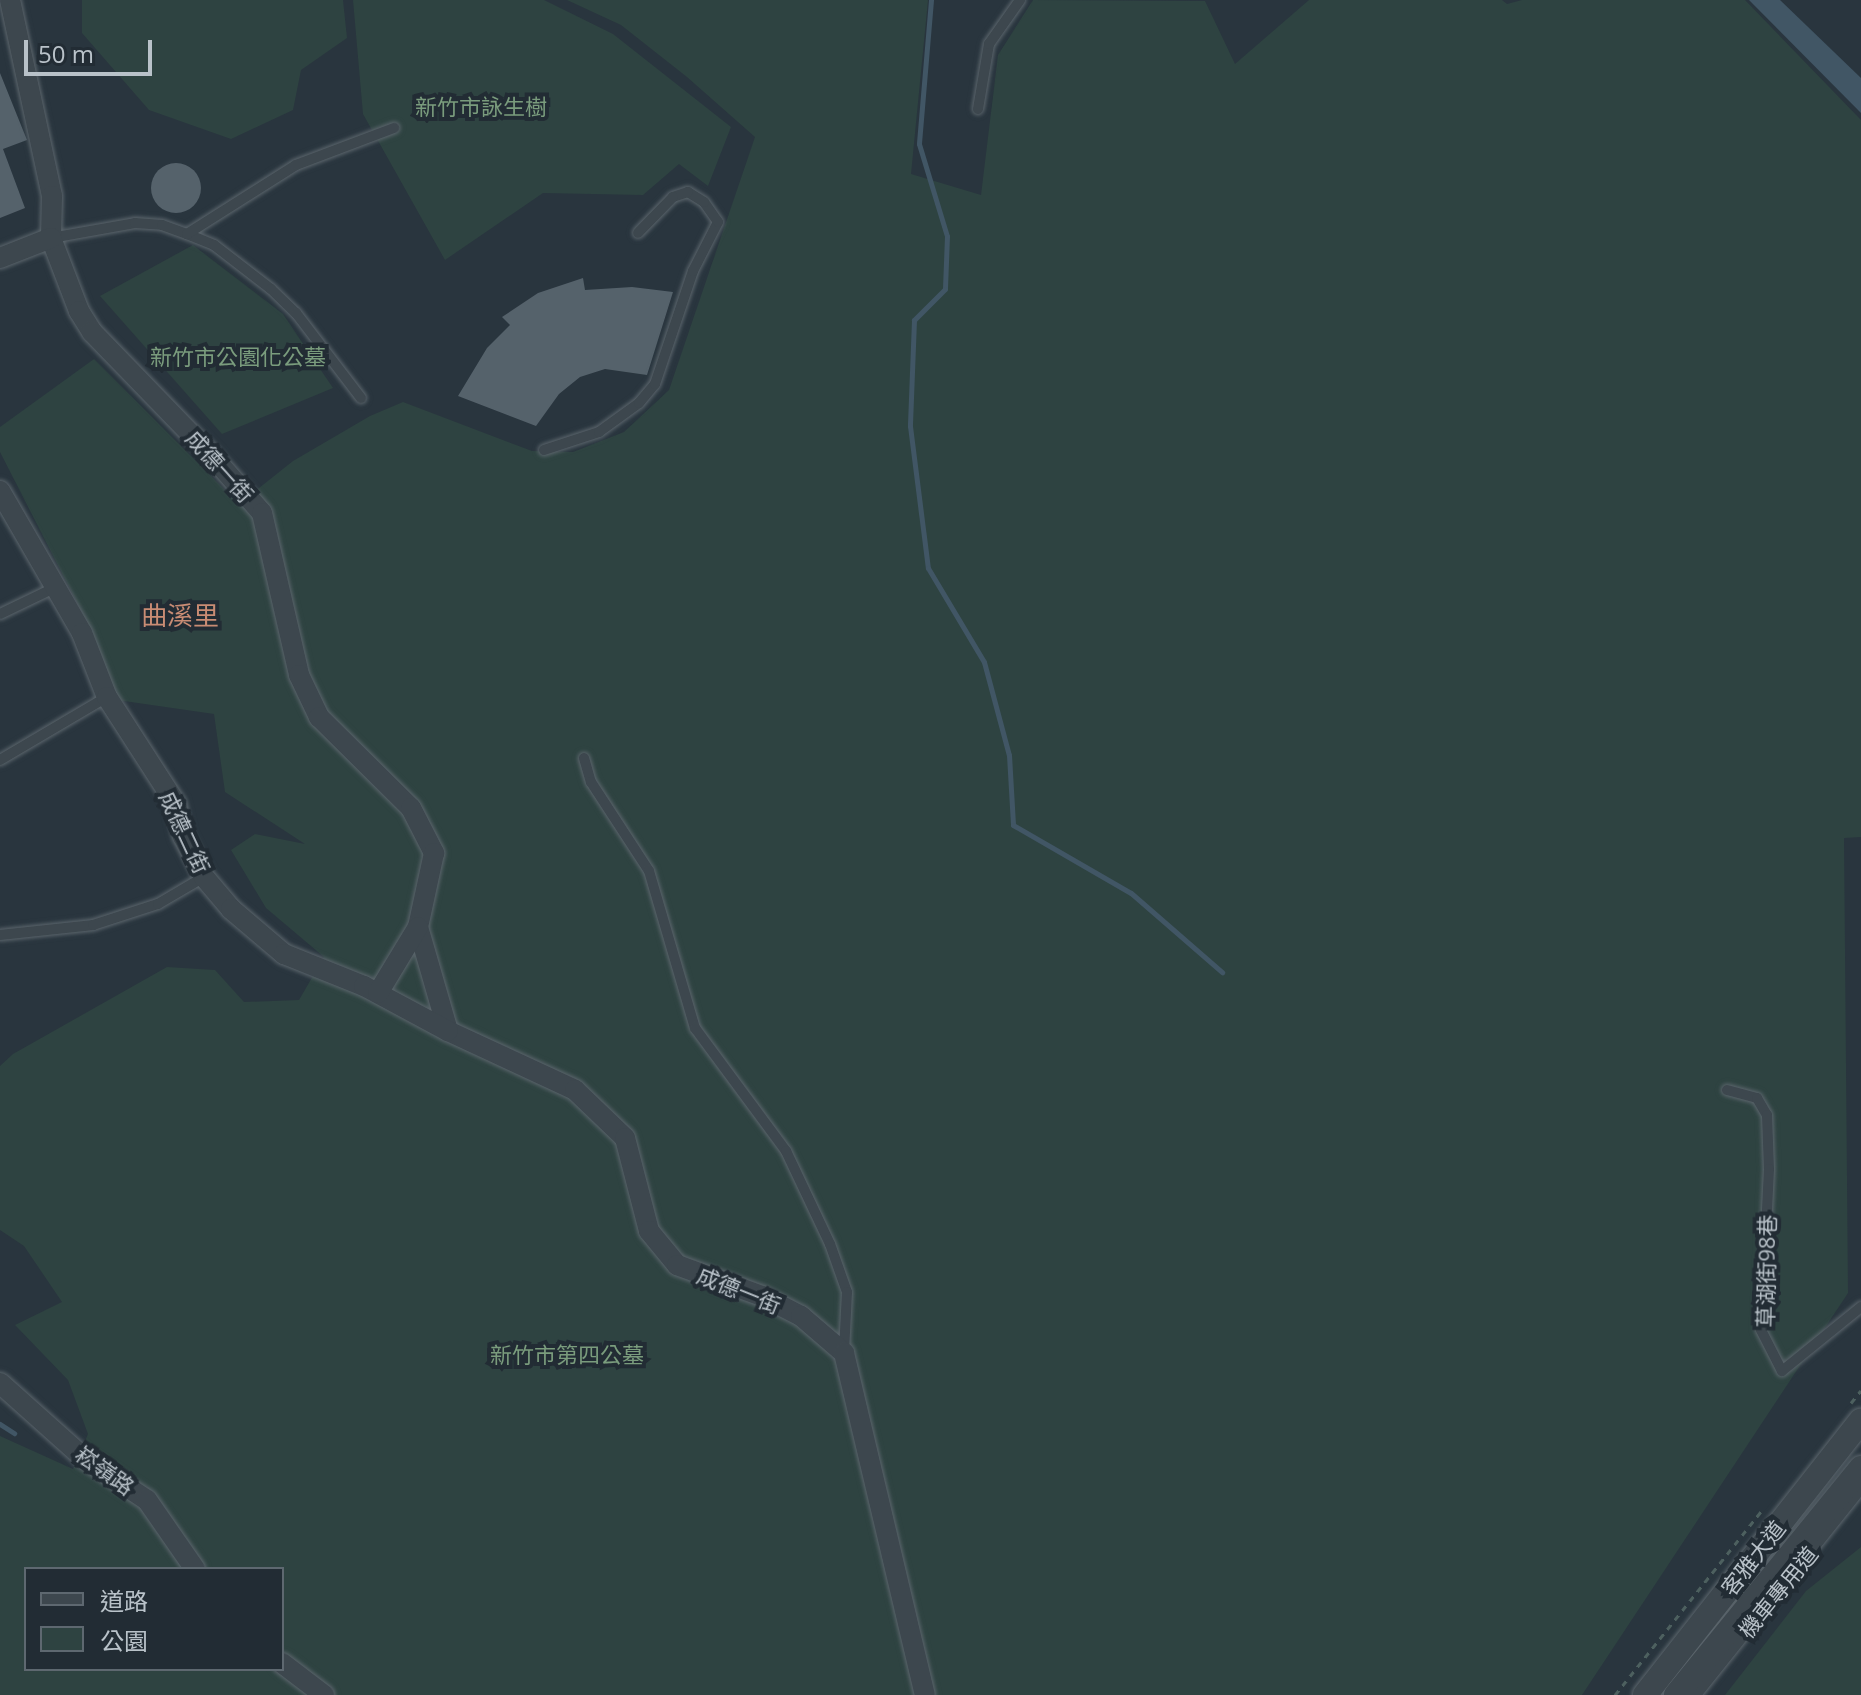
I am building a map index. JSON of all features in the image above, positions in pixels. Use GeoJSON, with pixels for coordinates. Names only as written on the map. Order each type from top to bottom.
{"type":"FeatureCollection","features":[{"type":"Feature","properties":{"kind":"street","name":"成德一街"},"geometry":{"type":"LineString","coordinates":[[10,0],[8,23],[52,196],[51,238],[84,323],[213,457],[262,513],[299,675],[319,717],[411,808],[434,853],[418,927],[378,993]]}},
{"type":"Feature","properties":{"kind":"street"},"geometry":{"type":"LineString","coordinates":[[0,258],[51,238]]}},
{"type":"Feature","properties":{"kind":"street","name":"成德二街"},"geometry":{"type":"LineString","coordinates":[[0,491],[82,633],[107,697],[176,804],[183,836],[204,877],[231,909],[284,954],[378,993],[448,1031]]}},
{"type":"Feature","properties":{"kind":"street","name":"成德一街"},"geometry":{"type":"LineString","coordinates":[[418,927],[448,1031],[575,1090],[625,1138],[649,1231],[677,1265],[762,1296],[788,1309],[826,1333],[844,1353]]}},
{"type":"Feature","properties":{"kind":"street"},"geometry":{"type":"LineString","coordinates":[[844,1353],[925,1695]]}},
{"type":"Feature","properties":{"kind":"street","name":"崧嶺路"},"geometry":{"type":"LineString","coordinates":[[0,1383],[85,1459],[147,1500],[194,1567]]}},
{"type":"Feature","properties":{"kind":"street","name":"客雅大道"},"geometry":{"type":"LineString","coordinates":[[1645,1695],[1861,1421]]}},
{"type":"Feature","properties":{"kind":"street","name":"客雅大道"},"geometry":{"type":"LineString","coordinates":[[1676,1695],[1861,1468]]}},
{"type":"Feature","properties":{"kind":"street"},"geometry":{"type":"LineString","coordinates":[[284,1665],[324,1695]]}},
{"type":"Feature","properties":{"kind":"lane"},"geometry":{"type":"LineString","coordinates":[[978,109],[989,44],[1020,0]]}},
{"type":"Feature","properties":{"kind":"lane"},"geometry":{"type":"LineString","coordinates":[[187,234],[296,165],[394,128]]}},
{"type":"Feature","properties":{"kind":"lane"},"geometry":{"type":"LineString","coordinates":[[544,450],[599,432],[639,403],[655,384],[693,271],[718,222],[704,202],[688,192],[673,197],[638,233]]}},
{"type":"Feature","properties":{"kind":"lane"},"geometry":{"type":"LineString","coordinates":[[51,238],[135,223],[162,225],[214,245],[279,297],[328,352],[361,398]]}},
{"type":"Feature","properties":{"kind":"lane"},"geometry":{"type":"LineString","coordinates":[[0,614],[56,587]]}},
{"type":"Feature","properties":{"kind":"lane"},"geometry":{"type":"LineString","coordinates":[[0,760],[107,697]]}},
{"type":"Feature","properties":{"kind":"lane"},"geometry":{"type":"LineString","coordinates":[[584,758],[591,782],[649,871],[695,1028],[786,1151],[830,1244],[847,1292],[844,1353]]}},
{"type":"Feature","properties":{"kind":"lane"},"geometry":{"type":"LineString","coordinates":[[0,935],[93,925],[158,904],[204,877]]}},
{"type":"Feature","properties":{"kind":"lane","name":"草湖街98巷"},"geometry":{"type":"LineString","coordinates":[[1727,1090],[1757,1098],[1767,1115],[1769,1169],[1761,1330],[1782,1371],[1861,1307]]}},
{"type":"Feature","properties":{"kind":"lane"},"geometry":{"type":"LineString","coordinates":[[1635,1695],[1835,1443],[1861,1421]]}},
{"type":"Feature","properties":{"kind":"lane","name":"機車專用道"},"geometry":{"type":"LineString","coordinates":[[1696,1695],[1861,1489]]}},
{"type":"Feature","properties":{"kind":"path"},"geometry":{"type":"LineString","coordinates":[[1615,1695],[1765,1506]]}},
{"type":"Feature","properties":{"kind":"green space"},"geometry":{"type":"Polygon","coordinates":[[[82,0],[343,0],[347,38],[301,70],[293,110],[231,139],[149,110],[82,33],[82,0]]]}},
{"type":"Feature","properties":{"kind":"green space","name":"新竹市詠生樹"},"geometry":{"type":"Polygon","coordinates":[[[353,0],[544,0],[613,34],[731,127],[708,186],[679,164],[643,195],[543,193],[445,260],[363,114],[353,0]]]}},
{"type":"Feature","properties":{"kind":"green space","name":"新竹市第四公墓"},"geometry":{"type":"Polygon","coordinates":[[[567,0],[928,0],[911,174],[981,195],[998,55],[1033,0],[1205,1],[1235,64],[1309,0],[1502,0],[1507,4],[1522,0],[1745,0],[1861,120],[1861,837],[1844,838],[1848,1293],[1582,1695],[0,1695],[0,1436],[73,1469],[88,1434],[68,1380],[15,1325],[62,1302],[24,1246],[0,1230],[0,1066],[13,1054],[167,967],[215,970],[244,1002],[299,1000],[324,957],[266,908],[231,850],[255,834],[305,844],[225,792],[214,714],[117,700],[87,622],[0,452],[0,427],[94,359],[239,504],[293,461],[370,416],[403,402],[532,451],[573,452],[624,432],[669,390],[755,137],[687,77],[621,25],[567,0]]]}},
{"type":"Feature","properties":{"kind":"green space","name":"新竹市公園化公墓"},"geometry":{"type":"Polygon","coordinates":[[[193,245],[283,314],[333,388],[222,434],[100,296],[193,245]]]}},
{"type":"Feature","properties":{"kind":"green space"},"geometry":{"type":"Polygon","coordinates":[[[1861,1547],[1861,1695],[1725,1695],[1806,1591],[1861,1547]]]}},
{"type":"Feature","properties":{"kind":"water"},"geometry":{"type":"Polygon","coordinates":[[[1749,0],[1780,0],[1861,78],[1861,113],[1749,0]]]}},
{"type":"Feature","properties":{"kind":"building"},"geometry":{"type":"Polygon","coordinates":[[[0,73],[27,140],[3,149],[25,208],[0,218],[0,73]]]}},
{"type":"Feature","properties":{"kind":"building"},"geometry":{"type":"Polygon","coordinates":[[[176,163],[194,170],[201,188],[194,206],[176,213],[158,206],[151,188],[158,170],[176,163]]]}},
{"type":"Feature","properties":{"kind":"building"},"geometry":{"type":"Polygon","coordinates":[[[583,278],[585,290],[632,287],[673,292],[647,375],[605,369],[580,377],[559,394],[536,426],[458,396],[487,348],[510,325],[502,317],[538,293],[583,278]]]}},
{"type":"Feature","properties":{"kind":"waterway"},"geometry":{"type":"LineString","coordinates":[[931,0],[919,144],[947,236],[945,289],[914,320],[910,426],[928,568],[984,662],[1009,755],[1013,825],[1131,893],[1222,972]]}},
{"type":"Feature","properties":{"kind":"waterway"},"geometry":{"type":"LineString","coordinates":[[0,1424],[14,1433]]}},
{"type":"Feature","properties":{"kind":"district","name":"曲溪里"},"geometry":{"type":"Point","coordinates":[180,616]}}]}
